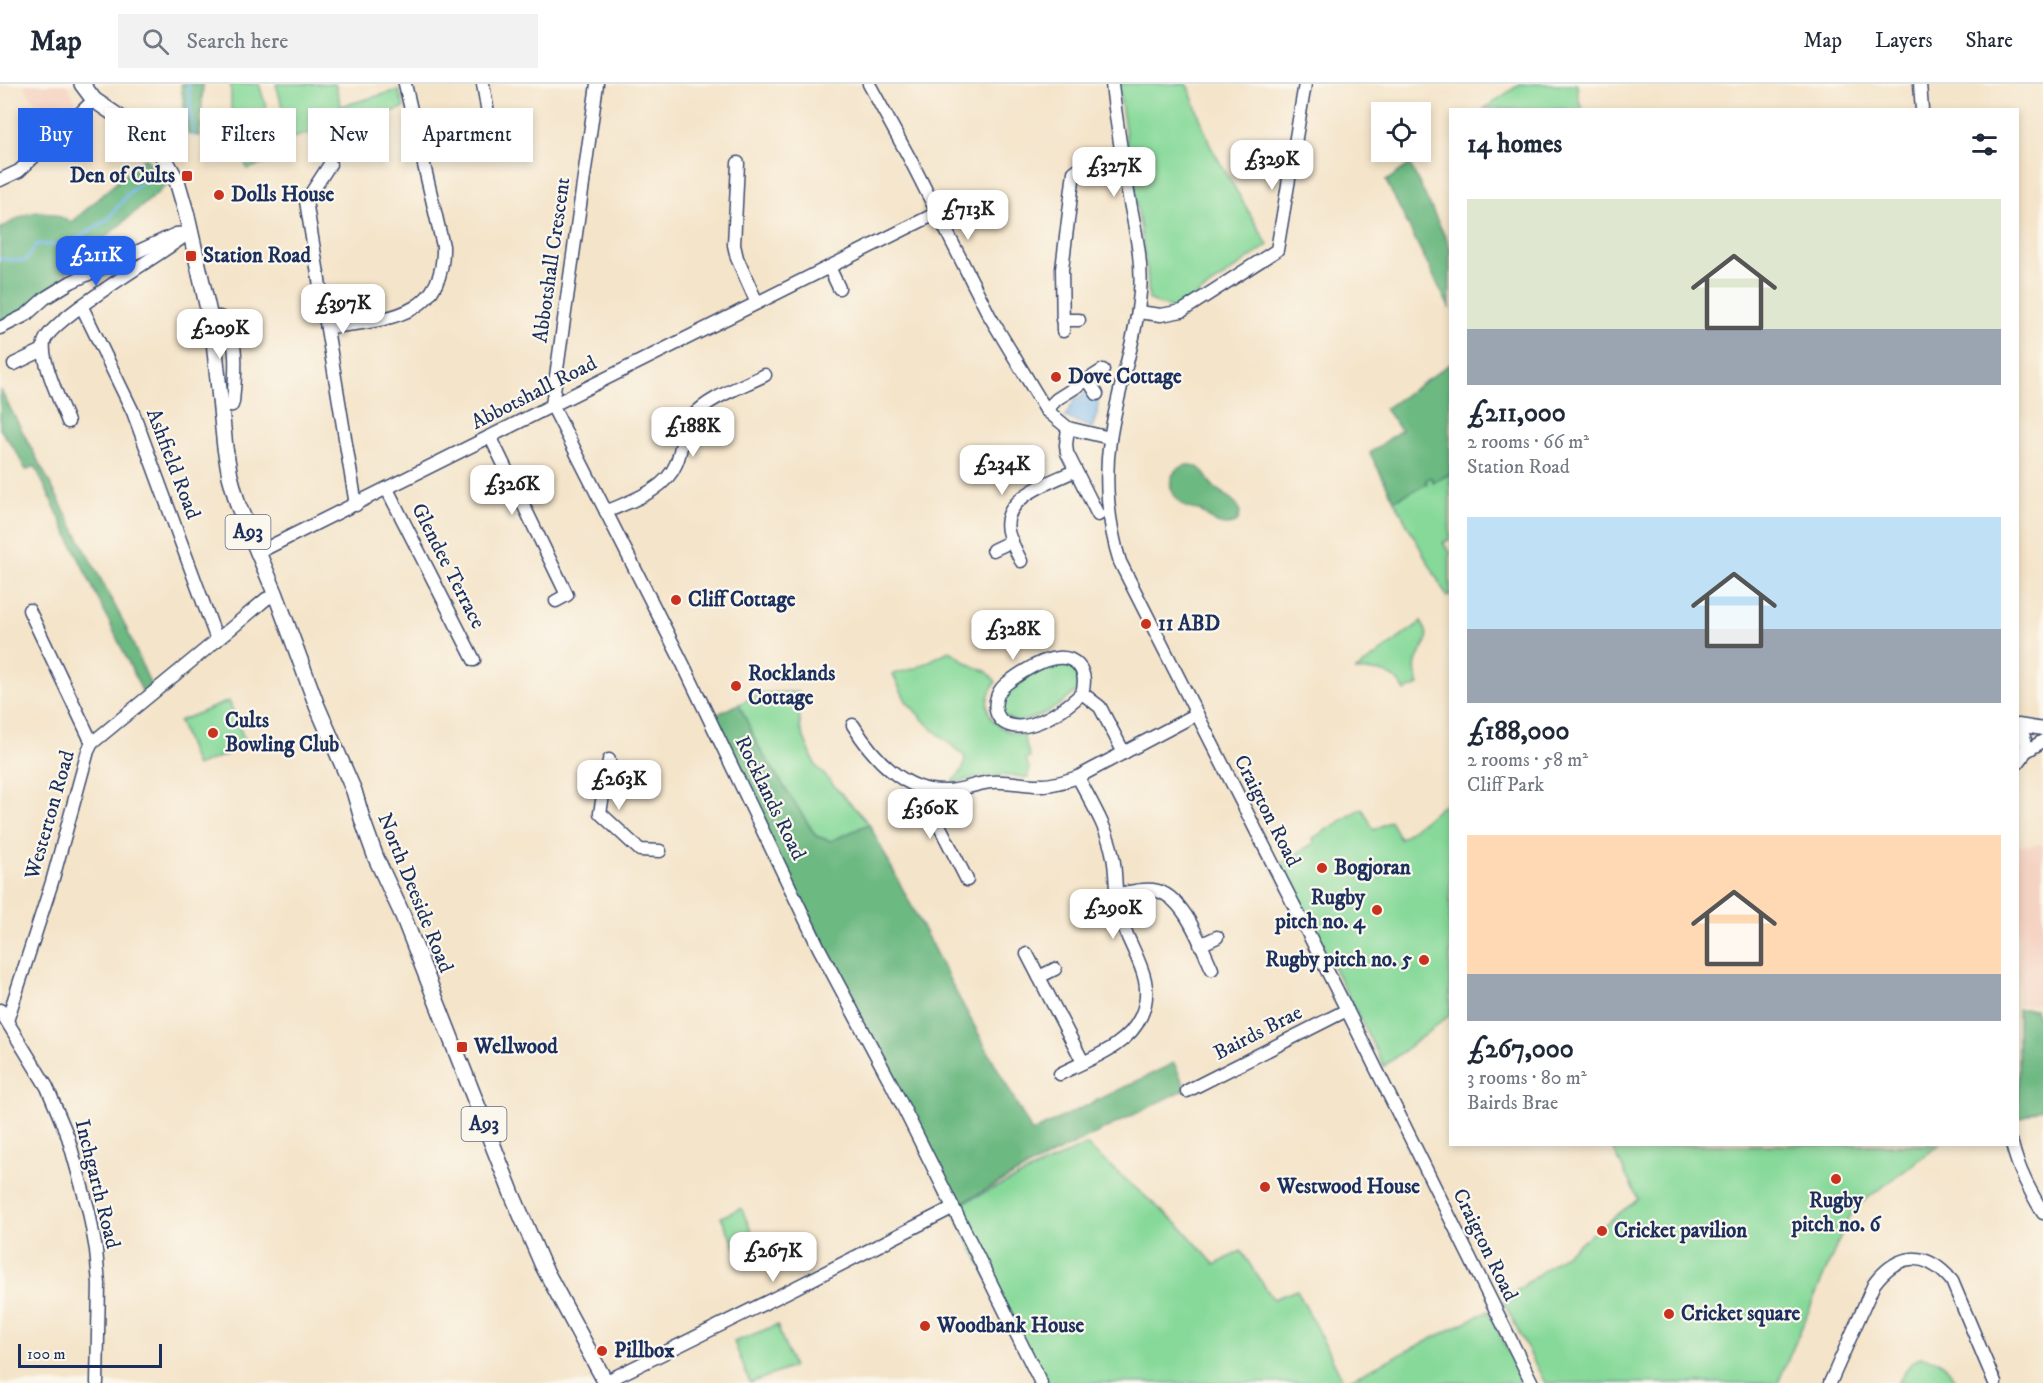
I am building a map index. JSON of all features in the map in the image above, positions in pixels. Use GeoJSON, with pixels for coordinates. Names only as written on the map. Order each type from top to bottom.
{"type":"FeatureCollection","features":[{"type":"Feature","properties":{"kind":"main road","name":"North Deeside Road"},"geometry":{"type":"LineString","coordinates":[[82,84],[94,100],[136,130],[163,156],[177,181],[210,317],[230,476],[238,506],[276,595],[317,706],[354,790],[376,858],[403,916],[512,1194],[543,1266],[605,1382]]}},
{"type":"Feature","properties":{"kind":"street"},"geometry":{"type":"LineString","coordinates":[[327,328],[401,316],[417,308],[431,294],[440,278],[443,246],[405,84]]}},
{"type":"Feature","properties":{"kind":"street"},"geometry":{"type":"LineString","coordinates":[[483,84],[487,108]]}},
{"type":"Feature","properties":{"kind":"street","name":"Abbotshall Crescent"},"geometry":{"type":"LineString","coordinates":[[552,405],[597,84]]}},
{"type":"Feature","properties":{"kind":"street"},"geometry":{"type":"LineString","coordinates":[[870,84],[989,315],[1046,410],[1068,428],[1110,438]]}},
{"type":"Feature","properties":{"kind":"street","name":"Craigton Road"},"geometry":{"type":"LineString","coordinates":[[1112,84],[1141,271],[1138,312],[1110,438],[1109,507],[1117,554],[1532,1383]]}},
{"type":"Feature","properties":{"kind":"street"},"geometry":{"type":"LineString","coordinates":[[1138,312],[1161,315],[1182,311],[1277,250],[1305,84]]}},
{"type":"Feature","properties":{"kind":"street"},"geometry":{"type":"LineString","coordinates":[[1920,84],[1922,108]]}},
{"type":"Feature","properties":{"kind":"street"},"geometry":{"type":"LineString","coordinates":[[0,180],[19,171],[94,100]]}},
{"type":"Feature","properties":{"kind":"street"},"geometry":{"type":"LineString","coordinates":[[1079,320],[1063,326],[1062,269],[1074,172],[1080,167],[1122,159]]}},
{"type":"Feature","properties":{"kind":"street"},"geometry":{"type":"LineString","coordinates":[[738,163],[734,245],[737,258],[757,303]]}},
{"type":"Feature","properties":{"kind":"street"},"geometry":{"type":"LineString","coordinates":[[330,164],[306,201],[356,505]]}},
{"type":"Feature","properties":{"kind":"street","name":"Abbotshall Road"},"geometry":{"type":"LineString","coordinates":[[257,554],[937,213]]}},
{"type":"Feature","properties":{"kind":"street"},"geometry":{"type":"LineString","coordinates":[[68,422],[45,358],[44,341],[48,333],[190,232]]}},
{"type":"Feature","properties":{"kind":"street"},"geometry":{"type":"LineString","coordinates":[[0,328],[26,315],[45,298],[71,282],[176,234],[190,232]]}},
{"type":"Feature","properties":{"kind":"street"},"geometry":{"type":"LineString","coordinates":[[829,267],[839,288]]}},
{"type":"Feature","properties":{"kind":"street","name":"Ashfield Road"},"geometry":{"type":"LineString","coordinates":[[82,307],[133,412],[218,640]]}},
{"type":"Feature","properties":{"kind":"street"},"geometry":{"type":"LineString","coordinates":[[14,364],[44,350]]}},
{"type":"Feature","properties":{"kind":"street"},"geometry":{"type":"LineString","coordinates":[[1046,410],[1057,399],[1103,370]]}},
{"type":"Feature","properties":{"kind":"street"},"geometry":{"type":"LineString","coordinates":[[606,512],[653,490],[667,479],[676,464],[681,440],[692,417],[707,404],[765,375]]}},
{"type":"Feature","properties":{"kind":"street"},"geometry":{"type":"LineString","coordinates":[[1088,380],[1096,394]]}},
{"type":"Feature","properties":{"kind":"street","name":"Rocklands Road"},"geometry":{"type":"LineString","coordinates":[[552,405],[709,718],[819,948],[892,1085],[1041,1383]]}},
{"type":"Feature","properties":{"kind":"street"},"geometry":{"type":"LineString","coordinates":[[1068,428],[1066,445],[1074,471],[1098,515]]}},
{"type":"Feature","properties":{"kind":"street"},"geometry":{"type":"LineString","coordinates":[[490,436],[567,596],[556,601]]}},
{"type":"Feature","properties":{"kind":"street"},"geometry":{"type":"LineString","coordinates":[[1021,561],[1008,534],[1011,511],[1017,501],[1028,494],[1074,471]]}},
{"type":"Feature","properties":{"kind":"street","name":"Glendee Terrace"},"geometry":{"type":"LineString","coordinates":[[387,489],[474,660]]}},
{"type":"Feature","properties":{"kind":"street"},"geometry":{"type":"LineString","coordinates":[[993,550],[1012,541]]}},
{"type":"Feature","properties":{"kind":"street","name":"Westerton Road"},"geometry":{"type":"LineString","coordinates":[[7,1021],[52,882],[92,743],[266,599],[276,595]]}},
{"type":"Feature","properties":{"kind":"street"},"geometry":{"type":"LineString","coordinates":[[29,610],[92,743]]}},
{"type":"Feature","properties":{"kind":"street"},"geometry":{"type":"LineString","coordinates":[[1067,658],[1076,661],[1082,667],[1085,678],[1082,693],[1058,713],[1031,724],[1012,726],[999,718],[996,711],[997,694],[1002,687],[1016,676],[1050,659],[1067,658]]}},
{"type":"Feature","properties":{"kind":"street"},"geometry":{"type":"LineString","coordinates":[[1082,693],[1100,707],[1124,753]]}},
{"type":"Feature","properties":{"kind":"street"},"geometry":{"type":"LineString","coordinates":[[854,725],[867,747],[881,763],[908,781],[920,788],[954,791],[991,782],[1042,785],[1061,783],[1078,777],[1197,714]]}},
{"type":"Feature","properties":{"kind":"street"},"geometry":{"type":"LineString","coordinates":[[2019,726],[2043,729]]}},
{"type":"Feature","properties":{"kind":"street"},"geometry":{"type":"LineString","coordinates":[[2019,727],[2025,736],[2025,752]]}},
{"type":"Feature","properties":{"kind":"street"},"geometry":{"type":"LineString","coordinates":[[2019,761],[2025,752],[2043,741]]}},
{"type":"Feature","properties":{"kind":"street"},"geometry":{"type":"LineString","coordinates":[[609,760],[600,813],[640,850],[660,851]]}},
{"type":"Feature","properties":{"kind":"street"},"geometry":{"type":"LineString","coordinates":[[1060,1074],[1110,1048],[1128,1035],[1142,1016],[1146,995],[1146,981],[1142,966],[1120,916],[1114,860],[1109,840],[1078,777]]}},
{"type":"Feature","properties":{"kind":"street"},"geometry":{"type":"LineString","coordinates":[[935,791],[936,819],[967,880]]}},
{"type":"Feature","properties":{"kind":"street"},"geometry":{"type":"LineString","coordinates":[[1116,894],[1152,890],[1175,900],[1184,912],[1212,969]]}},
{"type":"Feature","properties":{"kind":"street"},"geometry":{"type":"LineString","coordinates":[[1200,945],[1217,938]]}},
{"type":"Feature","properties":{"kind":"street"},"geometry":{"type":"LineString","coordinates":[[1027,954],[1083,1062]]}},
{"type":"Feature","properties":{"kind":"street"},"geometry":{"type":"LineString","coordinates":[[1039,977],[1055,969]]}},
{"type":"Feature","properties":{"kind":"street","name":"Inchgarth Road"},"geometry":{"type":"LineString","coordinates":[[0,1010],[47,1087],[68,1137],[89,1212],[99,1284],[97,1383]]}},
{"type":"Feature","properties":{"kind":"street","name":"Bairds Brae"},"geometry":{"type":"LineString","coordinates":[[1187,1091],[1347,1011]]}},
{"type":"Feature","properties":{"kind":"street"},"geometry":{"type":"LineString","coordinates":[[2012,1146],[2028,1187],[2043,1213]]}},
{"type":"Feature","properties":{"kind":"street"},"geometry":{"type":"LineString","coordinates":[[605,1382],[952,1208]]}},
{"type":"Feature","properties":{"kind":"street"},"geometry":{"type":"LineString","coordinates":[[1830,1383],[1874,1284],[1884,1271],[1896,1262],[1911,1258],[1927,1260],[1941,1268],[1952,1281],[1995,1383]]}},
{"type":"Feature","properties":{"kind":"shaded area"},"geometry":{"type":"Polygon","coordinates":[[[23,84],[67,84],[78,107],[77,108],[39,108],[23,84]]]}},
{"type":"Feature","properties":{"kind":"shaded area"},"geometry":{"type":"Polygon","coordinates":[[[2043,844],[2043,1003],[2019,1005],[2019,846],[2043,844]]]}},
{"type":"Feature","properties":{"kind":"green space"},"geometry":{"type":"Polygon","coordinates":[[[181,84],[203,84],[200,136],[188,134],[188,108],[184,108],[181,84]]]}},
{"type":"Feature","properties":{"kind":"green space"},"geometry":{"type":"Polygon","coordinates":[[[231,84],[259,84],[266,108],[231,108],[231,84]]]}},
{"type":"Feature","properties":{"kind":"green space"},"geometry":{"type":"Polygon","coordinates":[[[276,84],[335,84],[342,108],[308,108],[308,134],[296,137],[296,108],[283,108],[276,84]]]}},
{"type":"Feature","properties":{"kind":"green space"},"geometry":{"type":"Polygon","coordinates":[[[1118,84],[1187,84],[1211,147],[1268,245],[1193,298],[1173,309],[1149,300],[1147,270],[1118,84]]]}},
{"type":"Feature","properties":{"kind":"green space"},"geometry":{"type":"Polygon","coordinates":[[[1520,84],[1577,84],[1578,98],[1583,108],[1485,108],[1520,84]]]}},
{"type":"Feature","properties":{"kind":"green space"},"geometry":{"type":"Polygon","coordinates":[[[399,90],[404,108],[389,113],[389,108],[343,108],[342,106],[399,90]]]}},
{"type":"Feature","properties":{"kind":"green space"},"geometry":{"type":"Polygon","coordinates":[[[139,162],[149,162],[167,185],[74,264],[53,287],[22,313],[0,324],[0,229],[35,212],[51,214],[72,222],[139,162]]]}},
{"type":"Feature","properties":{"kind":"green space"},"geometry":{"type":"Polygon","coordinates":[[[245,162],[269,162],[247,169],[245,162]]]}},
{"type":"Feature","properties":{"kind":"green space"},"geometry":{"type":"Polygon","coordinates":[[[1410,164],[1449,245],[1449,307],[1386,181],[1410,164]]]}},
{"type":"Feature","properties":{"kind":"green space"},"geometry":{"type":"Polygon","coordinates":[[[1449,365],[1449,474],[1433,482],[1431,477],[1426,480],[1427,484],[1394,500],[1370,453],[1401,430],[1385,409],[1449,365]]]}},
{"type":"Feature","properties":{"kind":"green space"},"geometry":{"type":"Polygon","coordinates":[[[0,389],[124,623],[151,686],[143,693],[35,466],[26,470],[0,429],[0,389]]]}},
{"type":"Feature","properties":{"kind":"green space"},"geometry":{"type":"Polygon","coordinates":[[[1187,465],[1200,469],[1215,488],[1238,506],[1240,511],[1236,523],[1225,525],[1216,523],[1199,510],[1182,504],[1176,498],[1172,491],[1172,476],[1187,465]]]}},
{"type":"Feature","properties":{"kind":"green space"},"geometry":{"type":"Polygon","coordinates":[[[1449,474],[1449,540],[1443,543],[1449,551],[1449,596],[1447,597],[1394,500],[1427,484],[1425,480],[1431,477],[1434,482],[1449,474]]]}},
{"type":"Feature","properties":{"kind":"green space"},"geometry":{"type":"Polygon","coordinates":[[[1421,622],[1427,633],[1427,641],[1416,664],[1419,685],[1405,691],[1396,679],[1384,673],[1355,671],[1421,622]]]}},
{"type":"Feature","properties":{"kind":"green space"},"geometry":{"type":"Polygon","coordinates":[[[949,651],[969,664],[986,671],[996,682],[990,691],[988,709],[991,717],[1003,729],[1023,734],[1030,758],[1026,759],[1029,768],[1028,778],[990,776],[951,784],[963,769],[965,757],[928,725],[906,701],[893,674],[916,668],[949,651]]]}},
{"type":"Feature","properties":{"kind":"green space"},"geometry":{"type":"Polygon","coordinates":[[[1058,662],[1065,662],[1078,671],[1079,689],[1065,701],[1033,718],[1015,722],[1002,714],[1001,697],[1011,684],[1058,662]]]}},
{"type":"Feature","properties":{"kind":"green space"},"geometry":{"type":"Polygon","coordinates":[[[799,692],[800,728],[816,766],[869,824],[831,841],[816,836],[760,750],[739,704],[761,693],[799,692]]]}},
{"type":"Feature","properties":{"kind":"green space","name":"Cults Bowling Club"},"geometry":{"type":"Polygon","coordinates":[[[229,701],[247,746],[196,766],[179,721],[229,701]]]}},
{"type":"Feature","properties":{"kind":"green space"},"geometry":{"type":"Polygon","coordinates":[[[739,704],[760,750],[816,836],[831,841],[869,824],[1032,1132],[1174,1063],[1186,1089],[1046,1158],[952,1208],[709,718],[739,704]]]}},
{"type":"Feature","properties":{"kind":"green space"},"geometry":{"type":"Polygon","coordinates":[[[1449,801],[1449,1016],[1384,1066],[1305,911],[1298,916],[1274,868],[1314,843],[1313,838],[1362,808],[1374,830],[1390,821],[1400,839],[1449,801]]]}},
{"type":"Feature","properties":{"kind":"green space"},"geometry":{"type":"Polygon","coordinates":[[[2019,1009],[2035,1009],[2043,1030],[2043,1108],[2019,1119],[2019,1009]]]}},
{"type":"Feature","properties":{"kind":"green space"},"geometry":{"type":"Polygon","coordinates":[[[1086,1145],[1183,1229],[1215,1265],[1241,1251],[1273,1299],[1297,1290],[1344,1382],[1488,1311],[1524,1383],[1041,1383],[952,1208],[1086,1145]]]}},
{"type":"Feature","properties":{"kind":"green space"},"geometry":{"type":"Polygon","coordinates":[[[1612,1146],[1938,1146],[1856,1207],[1847,1221],[1778,1383],[1545,1383],[1503,1301],[1638,1199],[1612,1146]]]}},
{"type":"Feature","properties":{"kind":"green space"},"geometry":{"type":"Polygon","coordinates":[[[741,1208],[760,1249],[741,1258],[721,1217],[741,1208]]]}},
{"type":"Feature","properties":{"kind":"green space"},"geometry":{"type":"Polygon","coordinates":[[[777,1325],[793,1367],[750,1383],[734,1342],[777,1325]]]}},
{"type":"Feature","properties":{"kind":"green space"},"geometry":{"type":"Polygon","coordinates":[[[1921,1357],[1943,1364],[1950,1371],[1956,1383],[1898,1383],[1911,1363],[1921,1357]]]}},
{"type":"Feature","properties":{"kind":"water"},"geometry":{"type":"Polygon","coordinates":[[[1087,392],[1098,400],[1097,414],[1092,428],[1065,417],[1074,401],[1087,392]]]}},
{"type":"Feature","properties":{"kind":"waterway"},"geometry":{"type":"LineString","coordinates":[[188,84],[193,135]]}},
{"type":"Feature","properties":{"kind":"waterway"},"geometry":{"type":"LineString","coordinates":[[0,259],[25,261],[37,244],[64,246],[108,219],[128,194],[155,170]]}},
{"type":"Feature","properties":{"kind":"place","name":"Den of Cults"},"geometry":{"type":"Point","coordinates":[187,176]}},
{"type":"Feature","properties":{"kind":"place","name":"Dolls House"},"geometry":{"type":"Point","coordinates":[219,195]}},
{"type":"Feature","properties":{"kind":"place","name":"Station Road"},"geometry":{"type":"Point","coordinates":[191,256]}},
{"type":"Feature","properties":{"kind":"place","name":"Dove Cottage"},"geometry":{"type":"Point","coordinates":[1056,377]}},
{"type":"Feature","properties":{"kind":"place","name":"Cliff Cottage"},"geometry":{"type":"Point","coordinates":[676,600]}},
{"type":"Feature","properties":{"kind":"place","name":"11 ABD"},"geometry":{"type":"Point","coordinates":[1146,624]}},
{"type":"Feature","properties":{"kind":"place","name":"Rocklands Cottage"},"geometry":{"type":"Point","coordinates":[736,686]}},
{"type":"Feature","properties":{"kind":"place","name":"Cults Bowling Club"},"geometry":{"type":"Point","coordinates":[213,733]}},
{"type":"Feature","properties":{"kind":"place","name":"Bogjoran"},"geometry":{"type":"Point","coordinates":[1322,868]}},
{"type":"Feature","properties":{"kind":"place","name":"Rugby pitch no. 4"},"geometry":{"type":"Point","coordinates":[1377,910]}},
{"type":"Feature","properties":{"kind":"place","name":"Rugby pitch no. 5"},"geometry":{"type":"Point","coordinates":[1424,960]}},
{"type":"Feature","properties":{"kind":"place","name":"Wellwood"},"geometry":{"type":"Point","coordinates":[462,1047]}},
{"type":"Feature","properties":{"kind":"place","name":"Rugby pitch no. 6"},"geometry":{"type":"Point","coordinates":[1836,1179]}},
{"type":"Feature","properties":{"kind":"place","name":"Westwood House"},"geometry":{"type":"Point","coordinates":[1265,1187]}},
{"type":"Feature","properties":{"kind":"place","name":"Cricket pavilion"},"geometry":{"type":"Point","coordinates":[1602,1231]}},
{"type":"Feature","properties":{"kind":"place","name":"Cricket square"},"geometry":{"type":"Point","coordinates":[1669,1314]}},
{"type":"Feature","properties":{"kind":"place","name":"Woodbank House"},"geometry":{"type":"Point","coordinates":[925,1326]}},
{"type":"Feature","properties":{"kind":"place","name":"Pillbox"},"geometry":{"type":"Point","coordinates":[602,1351]}}]}
